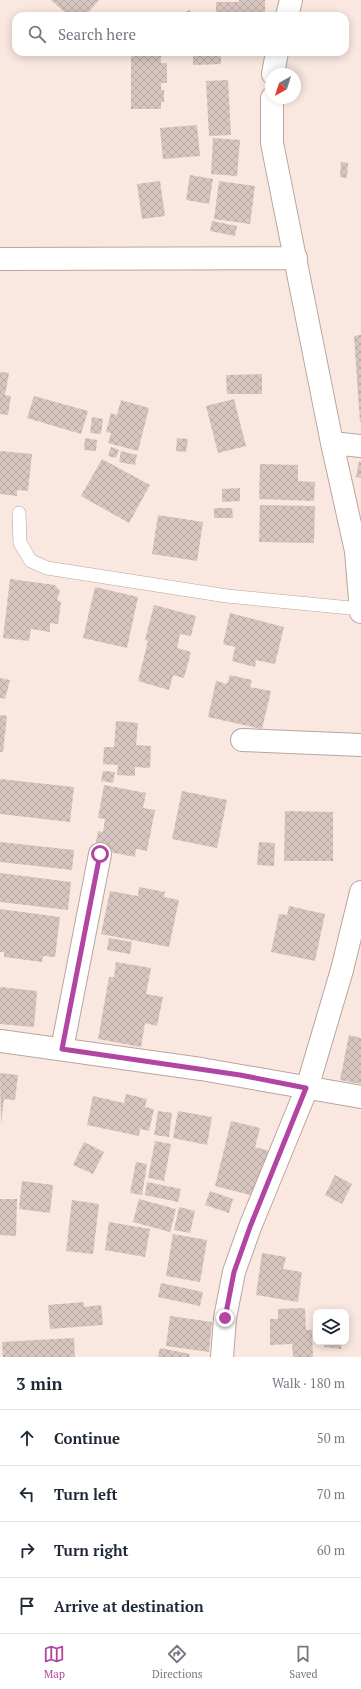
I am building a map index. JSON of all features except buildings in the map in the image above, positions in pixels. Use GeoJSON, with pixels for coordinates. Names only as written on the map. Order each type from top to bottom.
{"type":"FeatureCollection","features":[{"type":"Feature","properties":{"kind":"street"},"geometry":{"type":"LineString","coordinates":[[288,12],[292,0]]}},
{"type":"Feature","properties":{"kind":"street"},"geometry":{"type":"LineString","coordinates":[[275,68],[276,56]]}},
{"type":"Feature","properties":{"kind":"street"},"geometry":{"type":"LineString","coordinates":[[272,104],[272,143],[332,443],[356,551],[361,612]]}},
{"type":"Feature","properties":{"kind":"street"},"geometry":{"type":"LineString","coordinates":[[0,259],[296,258]]}},
{"type":"Feature","properties":{"kind":"street"},"geometry":{"type":"LineString","coordinates":[[332,443],[361,446]]}},
{"type":"Feature","properties":{"kind":"street"},"geometry":{"type":"LineString","coordinates":[[242,740],[361,745]]}},
{"type":"Feature","properties":{"kind":"street"},"geometry":{"type":"LineString","coordinates":[[62,1049],[100,854]]}},
{"type":"Feature","properties":{"kind":"street"},"geometry":{"type":"LineString","coordinates":[[222,1357],[225,1318],[234,1272],[250,1227],[306,1088],[342,970],[361,892]]}},
{"type":"Feature","properties":{"kind":"street"},"geometry":{"type":"LineString","coordinates":[[0,1041],[224,1072],[361,1097]]}},
{"type":"Feature","properties":{"kind":"lane"},"geometry":{"type":"LineString","coordinates":[[19,513],[20,543],[31,561],[47,568],[227,596],[361,609]]}},
{"type":"Feature","properties":{"kind":"route"},"geometry":{"type":"LineString","coordinates":[[100,854],[62,1049],[240,1075],[306,1088],[250,1227],[234,1272],[225,1318]]}}]}
